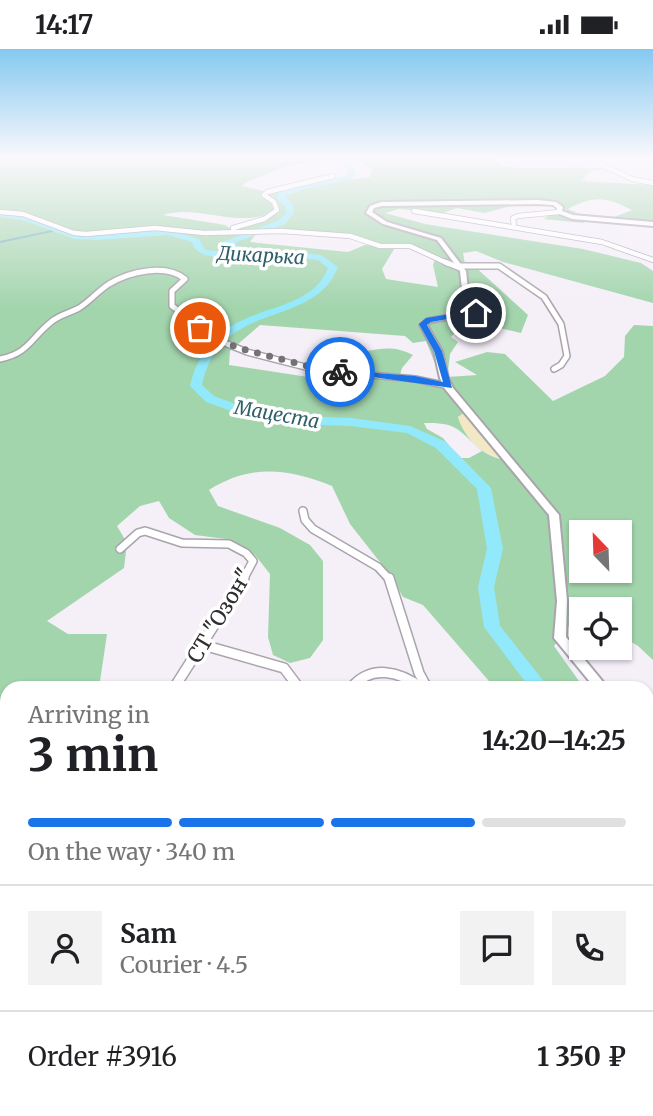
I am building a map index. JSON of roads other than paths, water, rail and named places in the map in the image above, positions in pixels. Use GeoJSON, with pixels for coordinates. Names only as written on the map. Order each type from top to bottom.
{"type":"FeatureCollection","features":[{"type":"Feature","properties":{"kind":"street"},"geometry":{"type":"LineString","coordinates":[[240,232],[233,228],[264,219],[277,210],[276,208]]}},
{"type":"Feature","properties":{"kind":"street"},"geometry":{"type":"LineString","coordinates":[[375,208],[370,211],[372,217],[439,239],[460,267],[465,289],[477,306],[476,313],[429,320],[423,324],[438,351],[449,386],[554,515],[562,601],[560,638],[596,681]]}},
{"type":"Feature","properties":{"kind":"street"},"geometry":{"type":"LineString","coordinates":[[559,212],[560,208]]}},
{"type":"Feature","properties":{"kind":"street"},"geometry":{"type":"LineString","coordinates":[[414,211],[499,221],[607,243],[653,260]]}},
{"type":"Feature","properties":{"kind":"street"},"geometry":{"type":"LineString","coordinates":[[0,212],[23,214],[74,233],[86,234],[155,228],[204,233],[282,231],[349,236],[380,246],[410,246],[460,267],[499,266],[544,297],[564,331],[567,356],[561,365],[554,369]]}},
{"type":"Feature","properties":{"kind":"street"},"geometry":{"type":"LineString","coordinates":[[514,226],[513,218],[519,216],[559,212],[587,220],[653,225]]}},
{"type":"Feature","properties":{"kind":"street"},"geometry":{"type":"LineString","coordinates":[[0,359],[19,354],[32,345],[52,320],[78,308],[111,283],[129,275],[150,271],[173,272],[182,275],[185,281],[172,291],[172,306],[220,341],[247,352],[317,370],[415,379],[449,386]]}},
{"type":"Feature","properties":{"kind":"street"},"geometry":{"type":"LineString","coordinates":[[303,511],[303,518],[308,526],[355,552],[388,576],[422,681]]}},
{"type":"Feature","properties":{"kind":"street","name":"СТ \"Озон\""},"geometry":{"type":"LineString","coordinates":[[121,549],[138,533],[145,531],[187,544],[225,542],[249,555],[252,565],[179,681]]}},
{"type":"Feature","properties":{"kind":"street"},"geometry":{"type":"LineString","coordinates":[[203,645],[285,668],[297,681]]}},
{"type":"Feature","properties":{"kind":"street"},"geometry":{"type":"LineString","coordinates":[[356,681],[366,674],[400,672],[414,681]]}},
{"type":"Feature","properties":{"kind":"waterway","name":"Мацеста"},"geometry":{"type":"LineString","coordinates":[[289,208],[290,213],[282,222],[227,242],[237,249],[321,258],[333,267],[326,283],[315,293],[253,318],[226,333],[206,355],[196,386],[210,399],[241,410],[292,420],[351,422],[410,430],[441,445],[484,488],[495,549],[486,587],[492,627],[534,681]]}},
{"type":"Feature","properties":{"kind":"waterway","name":"Дикарька"},"geometry":{"type":"LineString","coordinates":[[0,214],[24,218],[61,233],[83,237],[154,232],[182,235],[196,241],[198,249],[203,252],[246,256]]}},
{"type":"Feature","properties":{"kind":"waterway"},"geometry":{"type":"LineString","coordinates":[[0,242],[52,231]]}}]}
